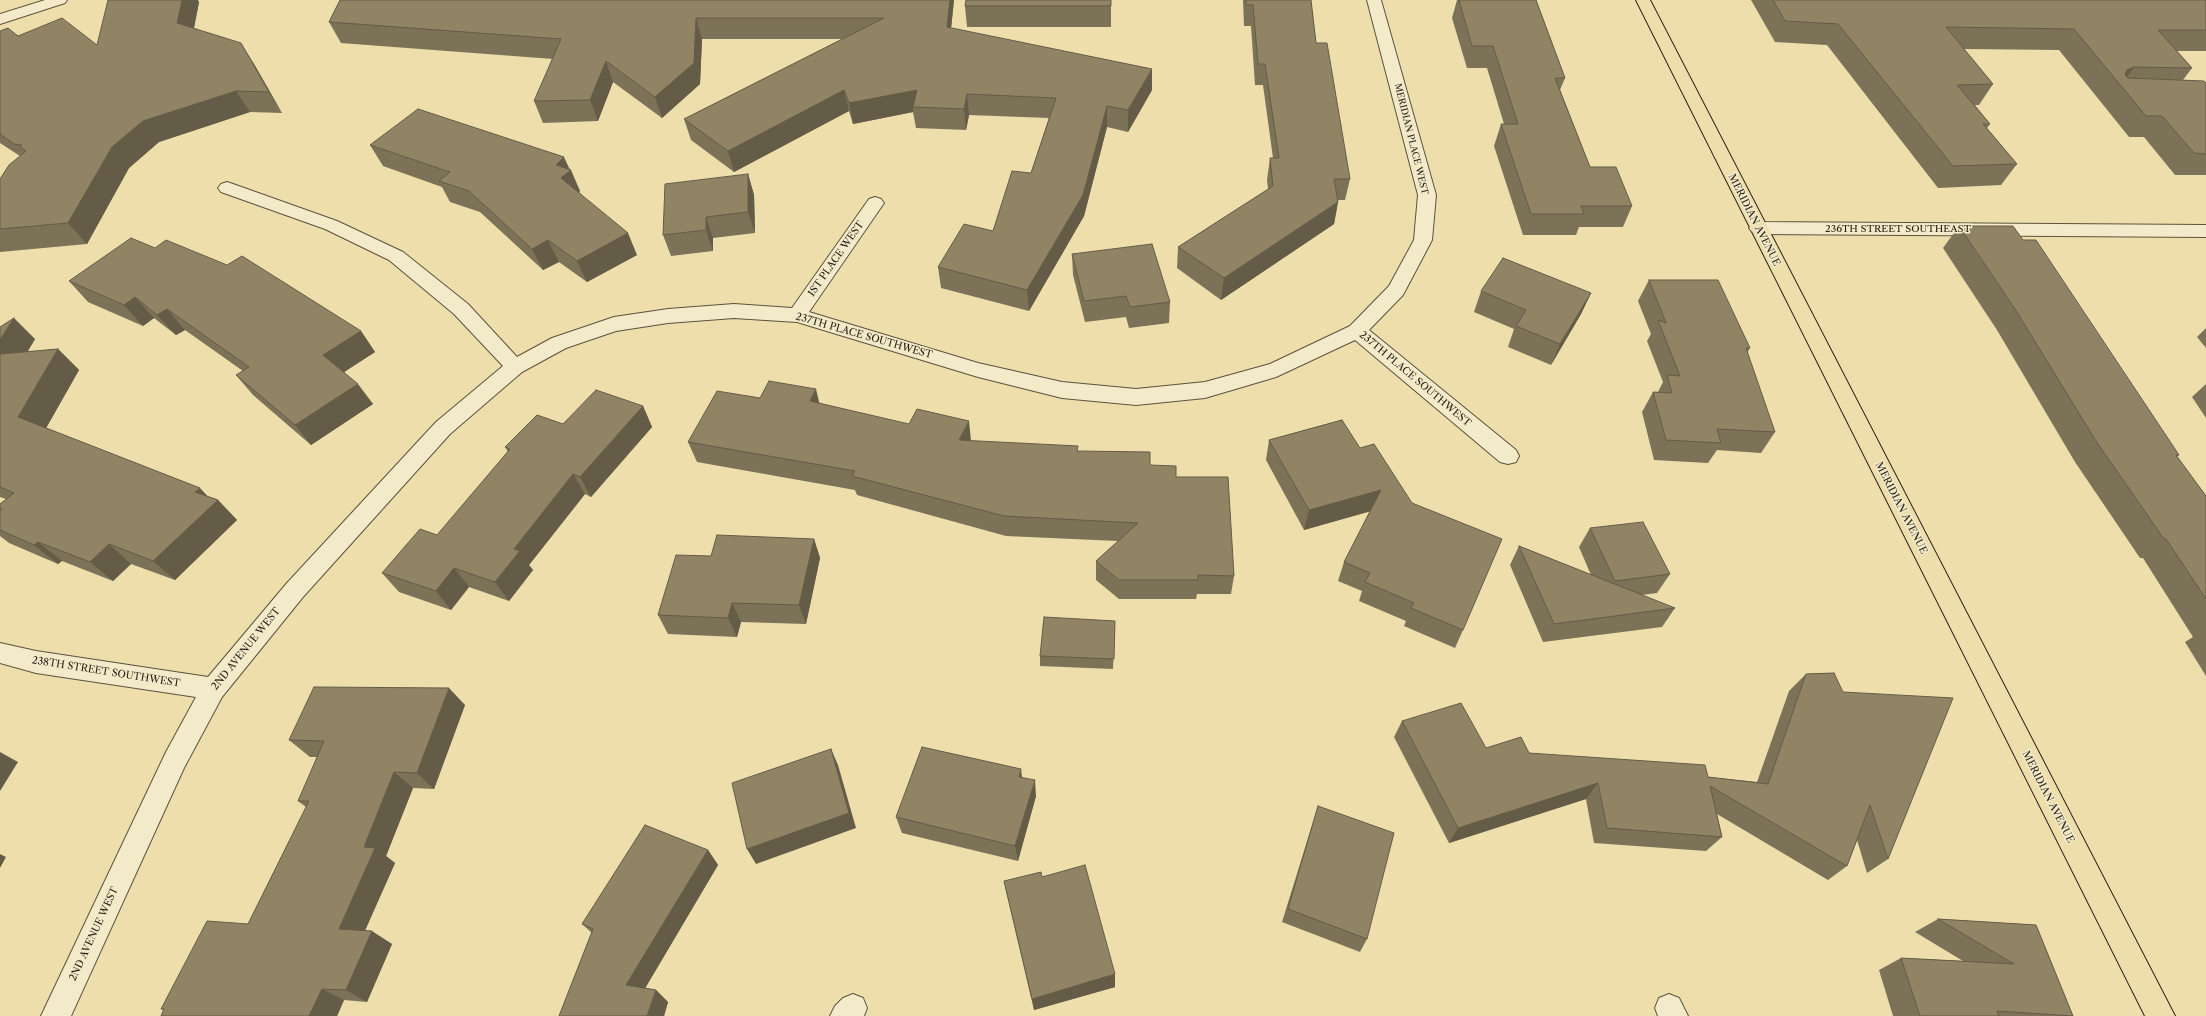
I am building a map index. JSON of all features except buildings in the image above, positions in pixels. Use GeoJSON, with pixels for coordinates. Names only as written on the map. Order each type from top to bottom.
{"type":"FeatureCollection","features":[{"type":"Feature","properties":{"kind":"main road","name":"MERIDIAN AVENUE"},"geometry":{"type":"LineString","coordinates":[[1643,0],[2160,1016]]}},
{"type":"Feature","properties":{"kind":"street"},"geometry":{"type":"LineString","coordinates":[[4,13],[60,0]]}},
{"type":"Feature","properties":{"kind":"street","name":"MERIDIAN PLACE WEST"},"geometry":{"type":"LineString","coordinates":[[1357,331],[1396,290],[1423,240],[1427,195],[1374,0]]}},
{"type":"Feature","properties":{"kind":"street"},"geometry":{"type":"LineString","coordinates":[[227,188],[331,225],[396,256],[461,309],[515,367]]}},
{"type":"Feature","properties":{"kind":"street","name":"1ST PLACE WEST"},"geometry":{"type":"LineString","coordinates":[[797,315],[875,202]]}},
{"type":"Feature","properties":{"kind":"street","name":"236TH STREET SOUTHEAST"},"geometry":{"type":"LineString","coordinates":[[1758,228],[2206,231]]}},
{"type":"Feature","properties":{"kind":"street","name":"237TH PLACE SOUTHWEST"},"geometry":{"type":"LineString","coordinates":[[515,367],[559,343],[614,324],[668,316],[734,311],[797,315],[978,370],[1062,390],[1136,397],[1205,390],[1276,370],[1357,331],[1508,456]]}},
{"type":"Feature","properties":{"kind":"street","name":"2ND AVENUE WEST"},"geometry":{"type":"LineString","coordinates":[[56,1016],[175,760],[213,689],[295,590],[443,428],[515,367]]}},
{"type":"Feature","properties":{"kind":"street","name":"238TH STREET SOUTHWEST"},"geometry":{"type":"LineString","coordinates":[[0,652],[36,662],[213,689]]}}]}
